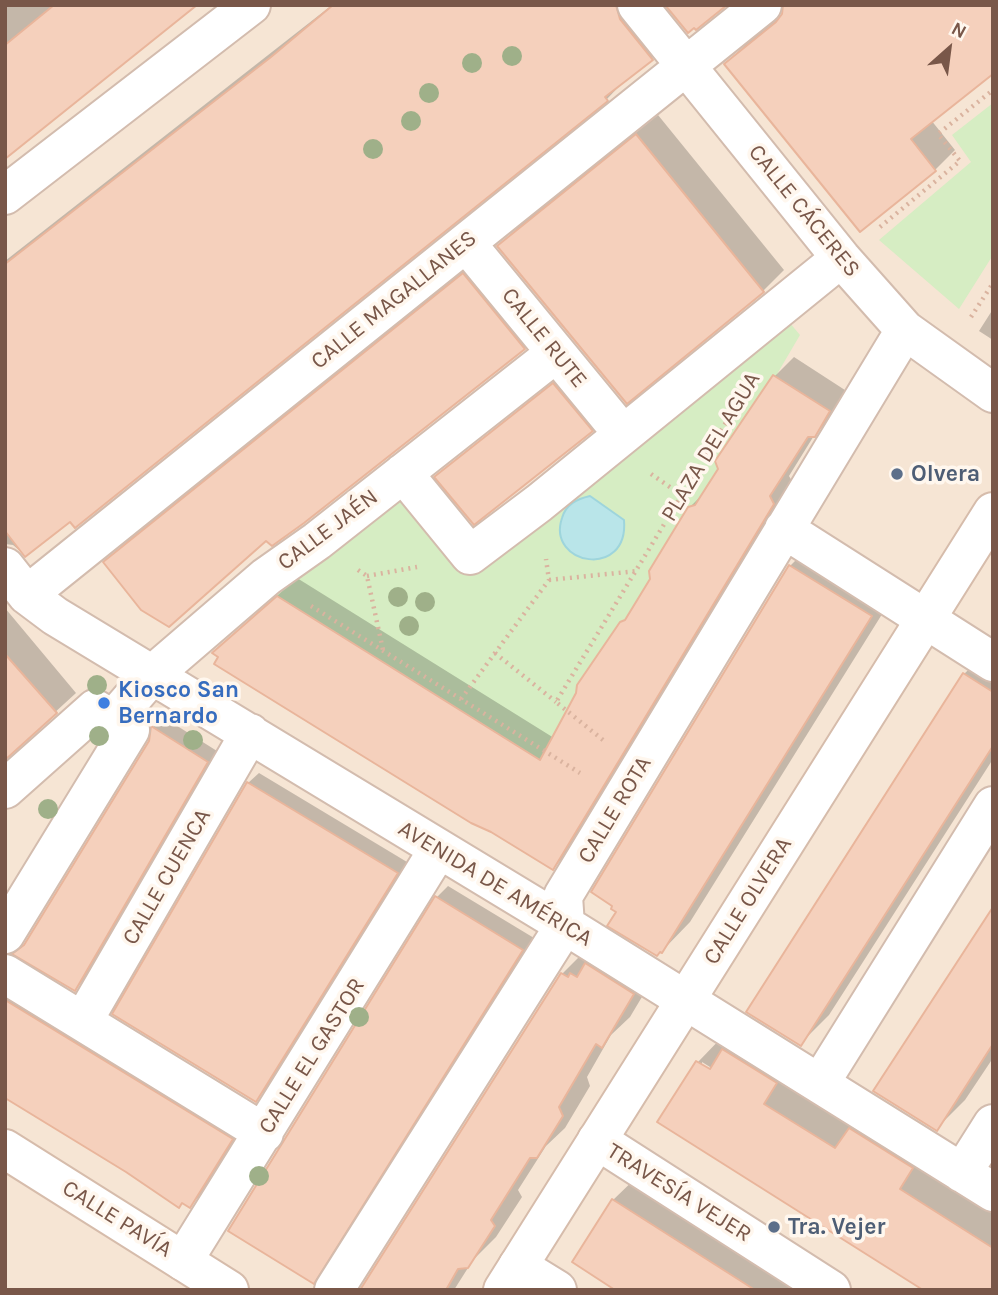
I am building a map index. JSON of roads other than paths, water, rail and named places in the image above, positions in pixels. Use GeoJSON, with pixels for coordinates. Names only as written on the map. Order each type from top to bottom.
{"type":"FeatureCollection","features":[{"type":"Feature","properties":{"kind":"street"},"geometry":{"type":"LineString","coordinates":[[5,195],[251,5]]}},
{"type":"Feature","properties":{"kind":"street","name":"CALLE CÁCERES"},"geometry":{"type":"LineString","coordinates":[[637,5],[841,258],[905,330],[993,393]]}},
{"type":"Feature","properties":{"kind":"street","name":"CALLE MAGALLANES"},"geometry":{"type":"LineString","coordinates":[[16,581],[466,243],[762,5]]}},
{"type":"Feature","properties":{"kind":"street","name":"CALLE RUTE"},"geometry":{"type":"LineString","coordinates":[[466,243],[623,434]]}},
{"type":"Feature","properties":{"kind":"street","name":"PLAZA DEL AGUA"},"geometry":{"type":"LineString","coordinates":[[403,473],[470,555],[539,503],[841,258]]}},
{"type":"Feature","properties":{"kind":"street","name":"CALLE ROTA"},"geometry":{"type":"LineString","coordinates":[[565,925],[563,896],[905,330]]}},
{"type":"Feature","properties":{"kind":"street","name":"CALLE JAÉN"},"geometry":{"type":"LineString","coordinates":[[113,720],[152,675],[266,578],[556,353]]}},
{"type":"Feature","properties":{"kind":"street","name":"CALLE OLVERA"},"geometry":{"type":"LineString","coordinates":[[511,1278],[993,512]]}},
{"type":"Feature","properties":{"kind":"street"},"geometry":{"type":"LineString","coordinates":[[784,529],[993,662]]}},
{"type":"Feature","properties":{"kind":"street","name":"AVENIDA DE AMÉRICA"},"geometry":{"type":"LineString","coordinates":[[16,581],[55,616],[565,925],[977,1182]]}},
{"type":"Feature","properties":{"kind":"street"},"geometry":{"type":"LineString","coordinates":[[5,789],[95,709],[130,730],[5,934]]}},
{"type":"Feature","properties":{"kind":"street","name":"CALLE CUENCA"},"geometry":{"type":"LineString","coordinates":[[83,1021],[250,733]]}},
{"type":"Feature","properties":{"kind":"street"},"geometry":{"type":"LineString","coordinates":[[820,1083],[993,806]]}},
{"type":"Feature","properties":{"kind":"street","name":"CALLE EL GASTOR"},"geometry":{"type":"LineString","coordinates":[[183,1261],[438,850]]}},
{"type":"Feature","properties":{"kind":"street"},"geometry":{"type":"LineString","coordinates":[[334,1290],[565,925]]}},
{"type":"Feature","properties":{"kind":"street"},"geometry":{"type":"LineString","coordinates":[[5,974],[264,1133]]}},
{"type":"Feature","properties":{"kind":"street"},"geometry":{"type":"LineString","coordinates":[[977,1182],[993,1124]]}},
{"type":"Feature","properties":{"kind":"street","name":"TRAVESÍA VEJER"},"geometry":{"type":"LineString","coordinates":[[597,1140],[831,1290]]}},
{"type":"Feature","properties":{"kind":"street","name":"CALLE PAVÍA"},"geometry":{"type":"LineString","coordinates":[[5,1149],[229,1290]]}},
{"type":"Feature","properties":{"kind":"street"},"geometry":{"type":"LineString","coordinates":[[511,1278],[557,1290]]}},
{"type":"Feature","properties":{"kind":"water"},"geometry":{"type":"Polygon","coordinates":[[[590,496],[624,520],[622,539],[614,552],[602,558],[589,559],[576,555],[566,547],[560,534],[566,509],[576,501],[590,496]]]}},
{"type":"Feature","properties":{"kind":"place","name":"Olvera"},"geometry":{"type":"Point","coordinates":[897,474]}},
{"type":"Feature","properties":{"kind":"place","name":"Kiosco San Bernardo"},"geometry":{"type":"Point","coordinates":[104,703]}},
{"type":"Feature","properties":{"kind":"place","name":"Trª. Vejer"},"geometry":{"type":"Point","coordinates":[774,1227]}}]}
